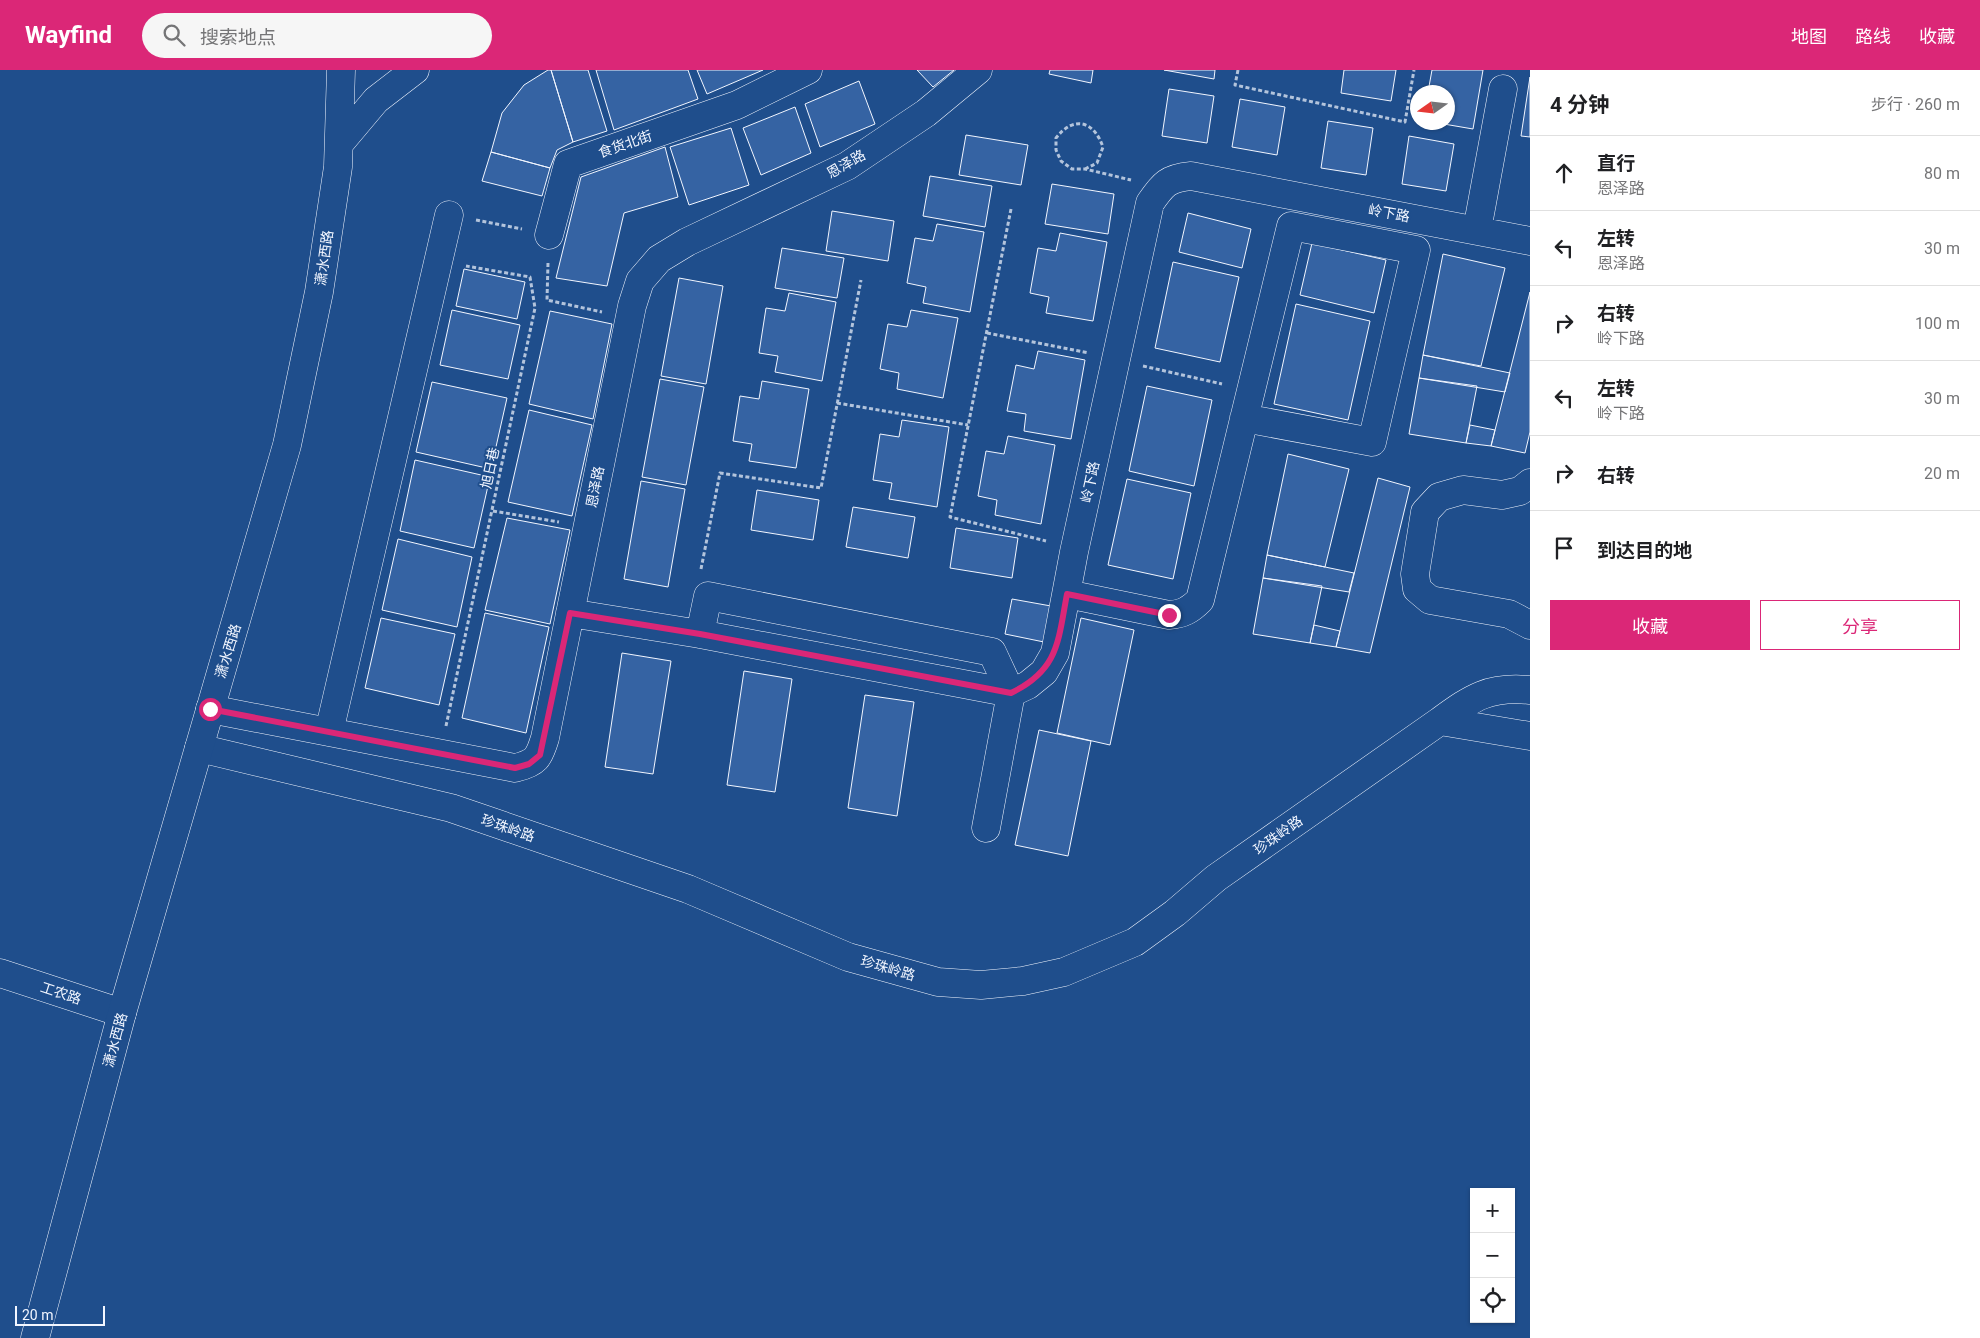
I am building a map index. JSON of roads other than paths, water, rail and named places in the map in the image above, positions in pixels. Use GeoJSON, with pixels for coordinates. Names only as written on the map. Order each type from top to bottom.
{"type":"FeatureCollection","features":[{"type":"Feature","properties":{"kind":"street","name":"潇水西路"},"geometry":{"type":"LineString","coordinates":[[35,1338],[122,1013],[287,445],[319,292],[339,144],[341,70]]}},
{"type":"Feature","properties":{"kind":"street"},"geometry":{"type":"LineString","coordinates":[[339,144],[376,100],[416,70]]}},
{"type":"Feature","properties":{"kind":"street","name":"食货北街"},"geometry":{"type":"LineString","coordinates":[[549,235],[568,164],[736,105],[808,70]]}},
{"type":"Feature","properties":{"kind":"street","name":"恩泽路"},"geometry":{"type":"LineString","coordinates":[[210,709],[515,768],[529,764],[540,755],[629,318],[640,281],[659,259],[687,242],[848,166],[926,114],[978,70]]}},
{"type":"Feature","properties":{"kind":"street"},"geometry":{"type":"LineString","coordinates":[[1476,230],[1503,89]]}},
{"type":"Feature","properties":{"kind":"street","name":"岭下路"},"geometry":{"type":"LineString","coordinates":[[1011,693],[1028,685],[1044,672],[1055,654],[1150,203],[1160,188],[1174,178],[1191,176],[1530,241]]}},
{"type":"Feature","properties":{"kind":"street"},"geometry":{"type":"LineString","coordinates":[[329,732],[449,215]]}},
{"type":"Feature","properties":{"kind":"street"},"geometry":{"type":"LineString","coordinates":[[1067,594],[1169,615],[1191,610],[1200,600],[1244,418],[1291,226],[1416,250],[1372,442],[1244,418]]}},
{"type":"Feature","properties":{"kind":"street"},"geometry":{"type":"LineString","coordinates":[[1530,483],[1520,491],[1502,495],[1463,490],[1440,497],[1425,512],[1415,574],[1417,589],[1430,600],[1509,614],[1530,625]]}},
{"type":"Feature","properties":{"kind":"street"},"geometry":{"type":"LineString","coordinates":[[700,634],[708,596],[992,652],[1011,693],[986,828]]}},
{"type":"Feature","properties":{"kind":"street"},"geometry":{"type":"LineString","coordinates":[[570,613],[700,634],[1011,693]]}},
{"type":"Feature","properties":{"kind":"street","name":"珍珠岭路"},"geometry":{"type":"LineString","coordinates":[[199,748],[451,808],[688,888],[848,957],[938,982],[980,985],[1023,981],[1064,972],[1135,942],[1174,914],[1216,878],[1473,698],[1491,691],[1530,690]]}},
{"type":"Feature","properties":{"kind":"street"},"geometry":{"type":"LineString","coordinates":[[1440,720],[1530,736]]}},
{"type":"Feature","properties":{"kind":"street","name":"工农路"},"geometry":{"type":"LineString","coordinates":[[0,973],[122,1013]]}}]}
